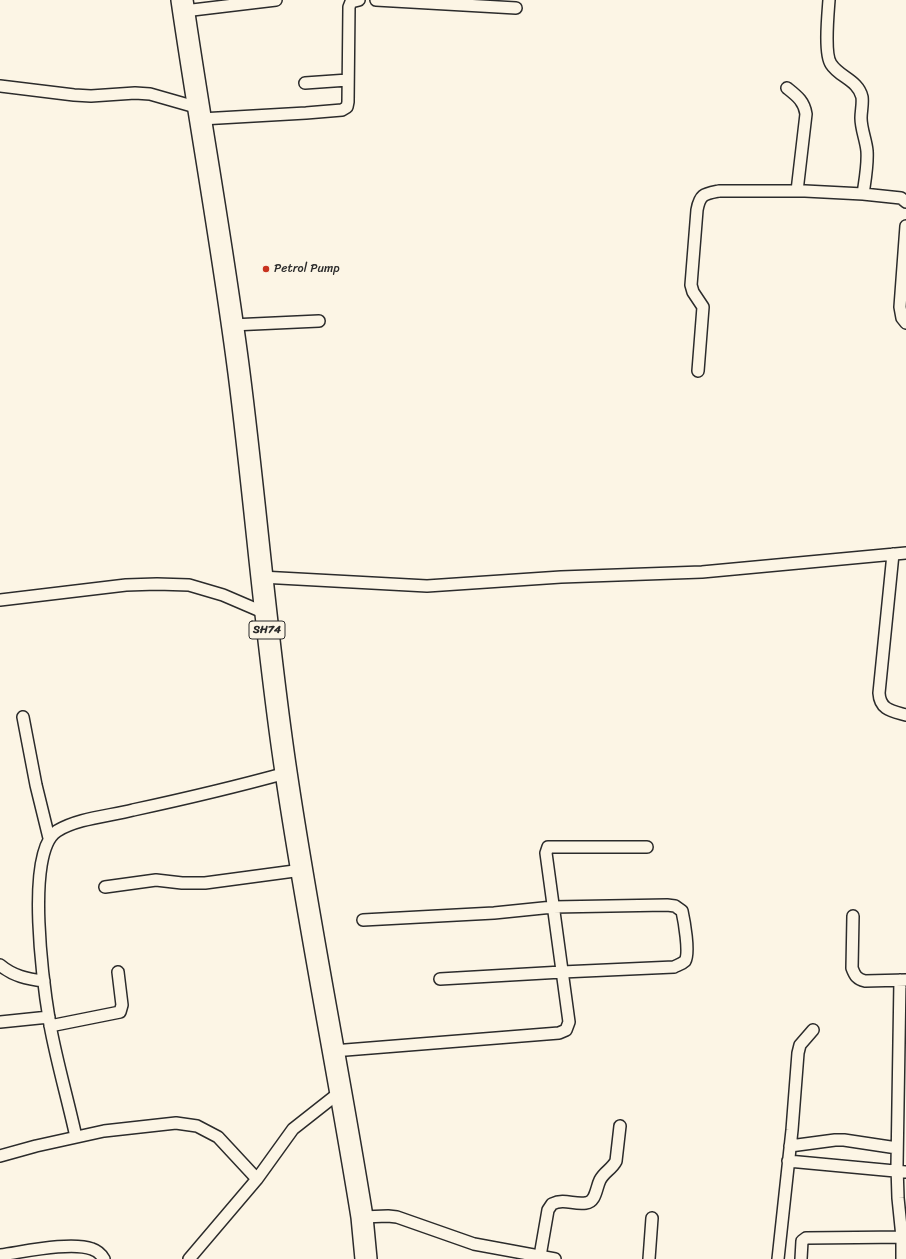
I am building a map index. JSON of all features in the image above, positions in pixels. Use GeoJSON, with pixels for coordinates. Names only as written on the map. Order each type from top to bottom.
{"type":"FeatureCollection","features":[{"type":"Feature","properties":{"kind":"highway","name":"SH74"},"geometry":{"type":"LineString","coordinates":[[183,5],[239,374],[265,613],[286,773],[312,935],[362,1217],[366,1259]]}},
{"type":"Feature","properties":{"kind":"street"},"geometry":{"type":"LineString","coordinates":[[183,5],[276,0]]}},
{"type":"Feature","properties":{"kind":"street"},"geometry":{"type":"LineString","coordinates":[[0,86],[74,95],[143,93],[150,94],[200,113],[306,113],[342,110],[347,107],[348,102],[349,7],[351,2],[359,0]]}},
{"type":"Feature","properties":{"kind":"street"},"geometry":{"type":"LineString","coordinates":[[376,0],[433,2],[516,8]]}},
{"type":"Feature","properties":{"kind":"street"},"geometry":{"type":"LineString","coordinates":[[829,0],[828,56],[830,63],[858,88],[862,96],[862,126],[867,153],[864,194]]}},
{"type":"Feature","properties":{"kind":"street"},"geometry":{"type":"LineString","coordinates":[[305,83],[348,80]]}},
{"type":"Feature","properties":{"kind":"street"},"geometry":{"type":"LineString","coordinates":[[787,88],[801,99],[805,106],[806,114],[797,191]]}},
{"type":"Feature","properties":{"kind":"street"},"geometry":{"type":"LineString","coordinates":[[698,371],[703,307],[693,292],[691,285],[697,210],[699,200],[705,194],[719,191],[797,191],[864,194],[901,198],[906,202]]}},
{"type":"Feature","properties":{"kind":"street"},"geometry":{"type":"LineString","coordinates":[[906,226],[900,306],[902,318],[906,323]]}},
{"type":"Feature","properties":{"kind":"street"},"geometry":{"type":"LineString","coordinates":[[232,325],[319,321]]}},
{"type":"Feature","properties":{"kind":"street"},"geometry":{"type":"LineString","coordinates":[[261,577],[427,586],[562,577],[702,572],[906,553]]}},
{"type":"Feature","properties":{"kind":"street"},"geometry":{"type":"LineString","coordinates":[[893,554],[879,700],[883,706],[893,712],[906,715]]}},
{"type":"Feature","properties":{"kind":"street"},"geometry":{"type":"LineString","coordinates":[[0,600],[126,585],[189,585],[223,595],[265,613]]}},
{"type":"Feature","properties":{"kind":"street"},"geometry":{"type":"LineString","coordinates":[[23,717],[36,785],[49,838]]}},
{"type":"Feature","properties":{"kind":"street"},"geometry":{"type":"LineString","coordinates":[[76,1137],[50,1022],[44,981],[38,908],[39,876],[44,852],[49,838],[56,831],[91,819],[219,791],[286,773]]}},
{"type":"Feature","properties":{"kind":"street"},"geometry":{"type":"LineString","coordinates":[[333,1050],[559,1033],[566,1030],[569,1022],[546,853],[548,847],[647,846]]}},
{"type":"Feature","properties":{"kind":"street"},"geometry":{"type":"LineString","coordinates":[[105,887],[156,880],[182,883],[205,883],[302,870]]}},
{"type":"Feature","properties":{"kind":"street"},"geometry":{"type":"LineString","coordinates":[[363,920],[494,913],[553,907],[675,906],[682,911],[684,917],[687,953],[686,960],[682,964],[674,967],[440,979]]}},
{"type":"Feature","properties":{"kind":"street"},"geometry":{"type":"LineString","coordinates":[[852,916],[852,968],[855,976],[858,979],[865,981],[903,980],[897,1148],[902,1172],[898,1198],[904,1237],[902,1259]]}},
{"type":"Feature","properties":{"kind":"street"},"geometry":{"type":"LineString","coordinates":[[0,965],[15,975],[27,979],[44,981]]}},
{"type":"Feature","properties":{"kind":"street"},"geometry":{"type":"LineString","coordinates":[[0,1022],[50,1022],[120,1012],[122,1005],[118,972]]}},
{"type":"Feature","properties":{"kind":"street"},"geometry":{"type":"LineString","coordinates":[[778,1259],[798,1053],[800,1045],[813,1030]]}},
{"type":"Feature","properties":{"kind":"street"},"geometry":{"type":"LineString","coordinates":[[189,1259],[257,1179],[293,1129],[340,1092]]}},
{"type":"Feature","properties":{"kind":"street"},"geometry":{"type":"LineString","coordinates":[[0,1156],[104,1131],[176,1123],[197,1126],[218,1137],[257,1179]]}},
{"type":"Feature","properties":{"kind":"street"},"geometry":{"type":"LineString","coordinates":[[540,1256],[548,1210],[552,1204],[564,1201],[581,1204],[591,1201],[600,1180],[616,1161],[620,1126]]}},
{"type":"Feature","properties":{"kind":"street"},"geometry":{"type":"LineString","coordinates":[[790,1146],[839,1140],[897,1148]]}},
{"type":"Feature","properties":{"kind":"street"},"geometry":{"type":"LineString","coordinates":[[788,1161],[902,1172]]}},
{"type":"Feature","properties":{"kind":"street"},"geometry":{"type":"LineString","coordinates":[[362,1217],[388,1216],[474,1244],[555,1259]]}},
{"type":"Feature","properties":{"kind":"street"},"geometry":{"type":"LineString","coordinates":[[648,1259],[652,1218]]}},
{"type":"Feature","properties":{"kind":"street"},"geometry":{"type":"LineString","coordinates":[[801,1259],[802,1241],[806,1238],[904,1237]]}},
{"type":"Feature","properties":{"kind":"street"},"geometry":{"type":"LineString","coordinates":[[0,1255],[69,1246],[93,1249],[100,1253],[104,1259]]}},
{"type":"Feature","properties":{"kind":"place","name":"Petrol Pump"},"geometry":{"type":"Point","coordinates":[266,269]}}]}
